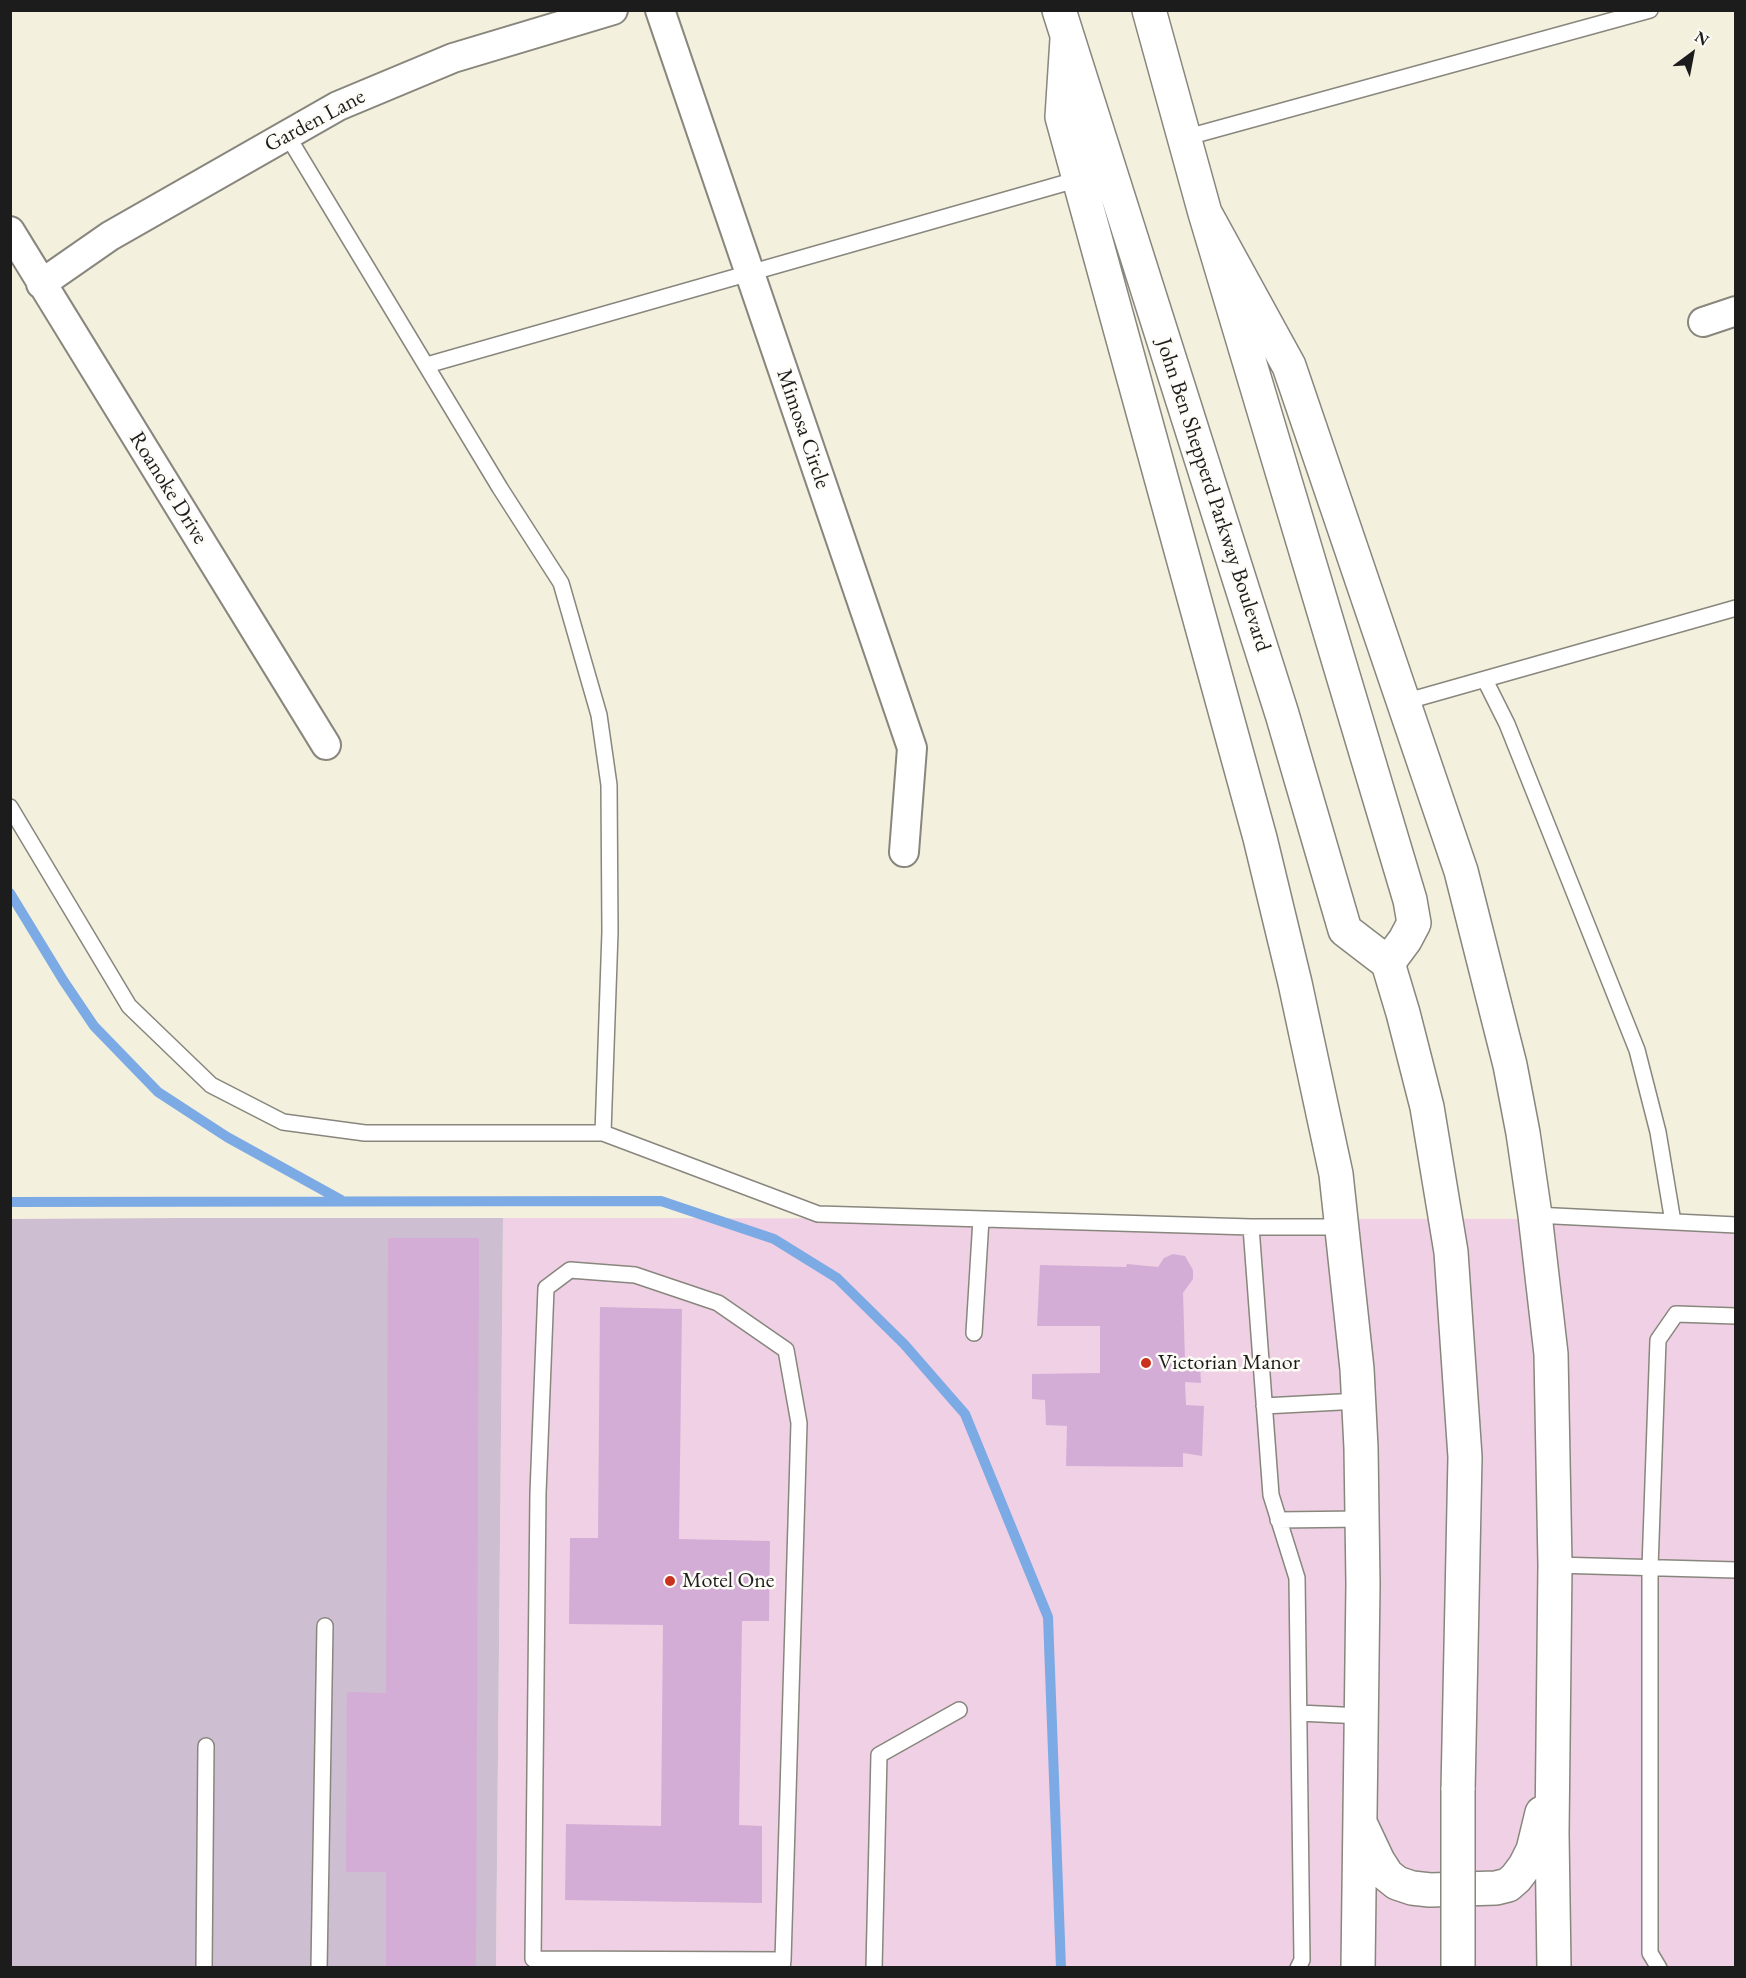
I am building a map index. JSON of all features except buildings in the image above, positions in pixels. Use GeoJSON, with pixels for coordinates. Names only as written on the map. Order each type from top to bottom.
{"type":"FeatureCollection","features":[{"type":"Feature","properties":{"kind":"main road"},"geometry":{"type":"LineString","coordinates":[[1149,10],[1205,213],[1410,900],[1414,923],[1406,940],[1388,963],[1427,1107],[1451,1252],[1465,1457],[1458,1790],[1458,1968]]}},
{"type":"Feature","properties":{"kind":"main road"},"geometry":{"type":"LineString","coordinates":[[1063,25],[1062,117],[1262,848],[1326,1121],[1336,1174],[1359,1401],[1362,1519],[1362,1716],[1358,1968]]}},
{"type":"Feature","properties":{"kind":"main road","name":"John Ben Shepperd Parkway Boulevard"},"geometry":{"type":"LineString","coordinates":[[1063,25],[1282,714],[1345,930],[1388,963]]}},
{"type":"Feature","properties":{"kind":"main road"},"geometry":{"type":"LineString","coordinates":[[1205,213],[1289,366],[1461,871],[1510,1065],[1535,1215],[1551,1354],[1555,1565],[1554,1968]]}},
{"type":"Feature","properties":{"kind":"main road"},"geometry":{"type":"LineString","coordinates":[[1360,1823],[1378,1861],[1387,1875],[1397,1883],[1430,1890],[1496,1888],[1508,1885],[1525,1866],[1533,1850],[1553,1761]]}},
{"type":"Feature","properties":{"kind":"street","name":"Garden Lane"},"geometry":{"type":"LineString","coordinates":[[41,284],[110,236],[338,106],[453,58],[613,10]]}},
{"type":"Feature","properties":{"kind":"street","name":"Mimosa Circle"},"geometry":{"type":"LineString","coordinates":[[660,10],[912,748],[904,852]]}},
{"type":"Feature","properties":{"kind":"street","name":"Roanoke Drive"},"geometry":{"type":"LineString","coordinates":[[10,231],[326,745]]}},
{"type":"Feature","properties":{"kind":"street"},"geometry":{"type":"LineString","coordinates":[[1703,322],[1736,311]]}},
{"type":"Feature","properties":{"kind":"lane"},"geometry":{"type":"LineString","coordinates":[[1184,138],[1650,10]]}},
{"type":"Feature","properties":{"kind":"lane"},"geometry":{"type":"LineString","coordinates":[[287,135],[500,488],[561,583],[599,715],[609,785],[610,932],[603,1133]]}},
{"type":"Feature","properties":{"kind":"lane"},"geometry":{"type":"LineString","coordinates":[[427,366],[1079,179]]}},
{"type":"Feature","properties":{"kind":"lane"},"geometry":{"type":"LineString","coordinates":[[1404,702],[1736,608]]}},
{"type":"Feature","properties":{"kind":"lane"},"geometry":{"type":"LineString","coordinates":[[1485,680],[1507,724],[1637,1050],[1658,1132],[1673,1221]]}},
{"type":"Feature","properties":{"kind":"lane"},"geometry":{"type":"LineString","coordinates":[[10,807],[129,1006],[211,1085],[283,1122],[365,1133],[603,1133],[818,1214],[1251,1227],[1343,1227]]}},
{"type":"Feature","properties":{"kind":"lane"},"geometry":{"type":"LineString","coordinates":[[1535,1215],[1736,1225]]}},
{"type":"Feature","properties":{"kind":"lane"},"geometry":{"type":"LineString","coordinates":[[974,1333],[981,1219]]}},
{"type":"Feature","properties":{"kind":"lane"},"geometry":{"type":"LineString","coordinates":[[1251,1227],[1271,1496],[1297,1578],[1302,1960],[1298,1968]]}},
{"type":"Feature","properties":{"kind":"lane"},"geometry":{"type":"LineString","coordinates":[[570,1270],[635,1275],[718,1303],[786,1350],[799,1423],[783,1964],[533,1963],[538,1493],[546,1288],[570,1270]]}},
{"type":"Feature","properties":{"kind":"lane"},"geometry":{"type":"LineString","coordinates":[[1659,1968],[1650,1953],[1650,1568],[1659,1340],[1676,1314],[1736,1316]]}},
{"type":"Feature","properties":{"kind":"lane"},"geometry":{"type":"LineString","coordinates":[[1264,1406],[1359,1401]]}},
{"type":"Feature","properties":{"kind":"lane"},"geometry":{"type":"LineString","coordinates":[[1278,1520],[1362,1519]]}},
{"type":"Feature","properties":{"kind":"lane"},"geometry":{"type":"LineString","coordinates":[[1555,1565],[1736,1570]]}},
{"type":"Feature","properties":{"kind":"lane"},"geometry":{"type":"LineString","coordinates":[[319,1968],[325,1626]]}},
{"type":"Feature","properties":{"kind":"lane"},"geometry":{"type":"LineString","coordinates":[[874,1968],[879,1755],[959,1710]]}},
{"type":"Feature","properties":{"kind":"lane"},"geometry":{"type":"LineString","coordinates":[[1299,1713],[1362,1716]]}},
{"type":"Feature","properties":{"kind":"lane"},"geometry":{"type":"LineString","coordinates":[[204,1968],[206,1746]]}},
{"type":"Feature","properties":{"kind":"shaded area"},"geometry":{"type":"Polygon","coordinates":[[[503,1218],[1735,1221],[1735,1967],[496,1968],[503,1218]]]}},
{"type":"Feature","properties":{"kind":"shaded area"},"geometry":{"type":"Polygon","coordinates":[[[503,1218],[496,1967],[11,1967],[10,1219],[503,1218]]]}},
{"type":"Feature","properties":{"kind":"waterway"},"geometry":{"type":"LineString","coordinates":[[10,893],[94,1026],[158,1092],[227,1137],[341,1200]]}},
{"type":"Feature","properties":{"kind":"waterway"},"geometry":{"type":"LineString","coordinates":[[10,1202],[661,1201],[774,1239],[837,1278],[904,1344],[965,1414],[1048,1617],[1061,1968]]}},
{"type":"Feature","properties":{"kind":"place","name":"Victorian Manor"},"geometry":{"type":"Point","coordinates":[1146,1363]}},
{"type":"Feature","properties":{"kind":"place","name":"Motel One"},"geometry":{"type":"Point","coordinates":[670,1581]}}]}
